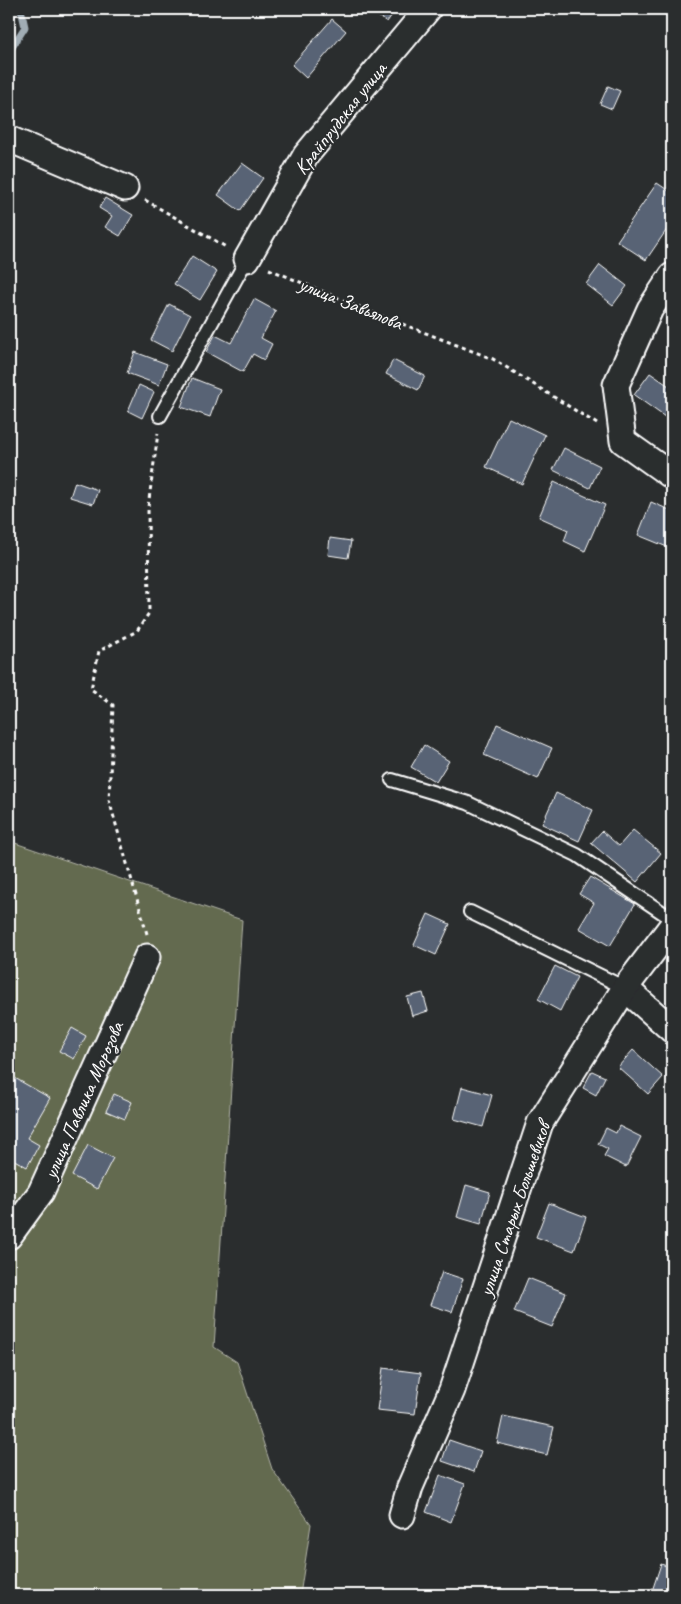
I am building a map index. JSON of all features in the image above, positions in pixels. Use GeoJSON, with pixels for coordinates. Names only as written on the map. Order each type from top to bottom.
{"type":"FeatureCollection","features":[{"type":"Feature","properties":{"kind":"street","name":"Крайпрудская улица"},"geometry":{"type":"LineString","coordinates":[[247,259],[306,155],[428,9]]}},
{"type":"Feature","properties":{"kind":"street"},"geometry":{"type":"LineString","coordinates":[[15,142],[125,188]]}},
{"type":"Feature","properties":{"kind":"street"},"geometry":{"type":"LineString","coordinates":[[672,276],[650,309],[616,384],[623,441],[672,476]]}},
{"type":"Feature","properties":{"kind":"street","name":"улица Старых Большевиков"},"geometry":{"type":"LineString","coordinates":[[402,1515],[410,1486],[455,1381],[540,1124],[625,988],[672,926]]}},
{"type":"Feature","properties":{"kind":"street","name":"улица Павлика Морозова"},"geometry":{"type":"LineString","coordinates":[[9,1236],[41,1192],[147,958]]}},
{"type":"Feature","properties":{"kind":"street"},"geometry":{"type":"LineString","coordinates":[[625,988],[672,1030]]}},
{"type":"Feature","properties":{"kind":"lane"},"geometry":{"type":"LineString","coordinates":[[160,416],[247,259]]}},
{"type":"Feature","properties":{"kind":"lane"},"geometry":{"type":"LineString","coordinates":[[392,780],[468,803],[577,855],[672,918]]}},
{"type":"Feature","properties":{"kind":"lane"},"geometry":{"type":"LineString","coordinates":[[470,912],[625,988]]}},
{"type":"Feature","properties":{"kind":"path","name":"улица Завьялова"},"geometry":{"type":"LineString","coordinates":[[125,188],[247,259],[374,313],[493,359],[623,441]]}},
{"type":"Feature","properties":{"kind":"path"},"geometry":{"type":"LineString","coordinates":[[147,958],[147,932],[108,800],[113,705],[91,689],[99,651],[137,631],[149,613],[148,507],[160,416]]}},
{"type":"Feature","properties":{"kind":"green space"},"geometry":{"type":"Polygon","coordinates":[[[9,841],[242,920],[214,1347],[237,1362],[272,1469],[311,1524],[300,1595],[9,1595],[9,841]]]}},
{"type":"Feature","properties":{"kind":"building"},"geometry":{"type":"Polygon","coordinates":[[[371,9],[396,9],[387,22],[370,11],[371,9]]]}},
{"type":"Feature","properties":{"kind":"building"},"geometry":{"type":"Polygon","coordinates":[[[332,19],[346,31],[306,78],[292,65],[332,19]]]}},
{"type":"Feature","properties":{"kind":"building"},"geometry":{"type":"Polygon","coordinates":[[[608,86],[620,91],[612,109],[600,104],[608,86]]]}},
{"type":"Feature","properties":{"kind":"building"},"geometry":{"type":"Polygon","coordinates":[[[242,163],[263,178],[240,211],[218,195],[242,163]]]}},
{"type":"Feature","properties":{"kind":"building"},"geometry":{"type":"Polygon","coordinates":[[[657,183],[672,193],[672,222],[646,260],[617,241],[657,183]]]}},
{"type":"Feature","properties":{"kind":"building"},"geometry":{"type":"Polygon","coordinates":[[[105,198],[133,215],[120,236],[105,227],[112,216],[99,208],[105,198]]]}},
{"type":"Feature","properties":{"kind":"building"},"geometry":{"type":"Polygon","coordinates":[[[192,256],[217,272],[200,300],[174,284],[192,256]]]}},
{"type":"Feature","properties":{"kind":"building"},"geometry":{"type":"Polygon","coordinates":[[[600,265],[627,286],[613,305],[586,284],[600,265]]]}},
{"type":"Feature","properties":{"kind":"building"},"geometry":{"type":"Polygon","coordinates":[[[254,299],[276,311],[261,338],[272,344],[264,360],[253,354],[243,372],[206,352],[215,335],[231,343],[254,299]]]}},
{"type":"Feature","properties":{"kind":"building"},"geometry":{"type":"Polygon","coordinates":[[[169,304],[190,315],[172,351],[151,340],[169,304]]]}},
{"type":"Feature","properties":{"kind":"building"},"geometry":{"type":"Polygon","coordinates":[[[135,352],[167,364],[159,385],[127,373],[135,352]]]}},
{"type":"Feature","properties":{"kind":"building"},"geometry":{"type":"Polygon","coordinates":[[[393,360],[425,376],[418,390],[386,374],[393,360]]]}},
{"type":"Feature","properties":{"kind":"building"},"geometry":{"type":"Polygon","coordinates":[[[650,373],[672,388],[672,422],[634,395],[650,373]]]}},
{"type":"Feature","properties":{"kind":"building"},"geometry":{"type":"Polygon","coordinates":[[[192,378],[220,389],[210,417],[181,407],[192,378]]]}},
{"type":"Feature","properties":{"kind":"building"},"geometry":{"type":"Polygon","coordinates":[[[139,385],[154,392],[142,418],[128,411],[139,385]]]}},
{"type":"Feature","properties":{"kind":"building"},"geometry":{"type":"Polygon","coordinates":[[[509,418],[545,435],[522,484],[486,467],[509,418]]]}},
{"type":"Feature","properties":{"kind":"building"},"geometry":{"type":"Polygon","coordinates":[[[564,448],[600,466],[590,488],[553,470],[564,448]]]}},
{"type":"Feature","properties":{"kind":"building"},"geometry":{"type":"Polygon","coordinates":[[[75,482],[98,490],[93,504],[70,497],[75,482]]]}},
{"type":"Feature","properties":{"kind":"building"},"geometry":{"type":"Polygon","coordinates":[[[554,482],[605,505],[585,551],[564,541],[568,530],[539,517],[554,482]]]}},
{"type":"Feature","properties":{"kind":"building"},"geometry":{"type":"Polygon","coordinates":[[[651,502],[672,511],[672,549],[638,535],[651,502]]]}},
{"type":"Feature","properties":{"kind":"building"},"geometry":{"type":"Polygon","coordinates":[[[330,538],[351,541],[348,558],[328,555],[330,538]]]}},
{"type":"Feature","properties":{"kind":"building"},"geometry":{"type":"Polygon","coordinates":[[[497,724],[552,748],[538,779],[484,755],[497,724]]]}},
{"type":"Feature","properties":{"kind":"building"},"geometry":{"type":"Polygon","coordinates":[[[424,745],[449,761],[436,782],[411,767],[424,745]]]}},
{"type":"Feature","properties":{"kind":"building"},"geometry":{"type":"Polygon","coordinates":[[[556,793],[593,810],[579,841],[542,824],[556,793]]]}},
{"type":"Feature","properties":{"kind":"building"},"geometry":{"type":"Polygon","coordinates":[[[633,830],[661,853],[637,882],[591,843],[602,831],[619,846],[633,830]]]}},
{"type":"Feature","properties":{"kind":"building"},"geometry":{"type":"Polygon","coordinates":[[[590,877],[635,904],[610,946],[579,928],[594,903],[579,894],[590,877]]]}},
{"type":"Feature","properties":{"kind":"building"},"geometry":{"type":"Polygon","coordinates":[[[428,914],[450,924],[436,955],[414,945],[428,914]]]}},
{"type":"Feature","properties":{"kind":"building"},"geometry":{"type":"Polygon","coordinates":[[[555,966],[577,977],[560,1011],[538,999],[555,966]]]}},
{"type":"Feature","properties":{"kind":"building"},"geometry":{"type":"Polygon","coordinates":[[[423,993],[428,1011],[412,1016],[407,997],[423,993]]]}},
{"type":"Feature","properties":{"kind":"building"},"geometry":{"type":"Polygon","coordinates":[[[72,1028],[86,1036],[74,1059],[59,1051],[72,1028]]]}},
{"type":"Feature","properties":{"kind":"building"},"geometry":{"type":"Polygon","coordinates":[[[633,1050],[663,1077],[648,1094],[618,1067],[633,1050]]]}},
{"type":"Feature","properties":{"kind":"building"},"geometry":{"type":"Polygon","coordinates":[[[592,1071],[605,1077],[596,1095],[583,1088],[592,1071]]]}},
{"type":"Feature","properties":{"kind":"building"},"geometry":{"type":"Polygon","coordinates":[[[13,1077],[50,1098],[27,1138],[39,1145],[27,1167],[9,1157],[9,1085],[13,1077]]]}},
{"type":"Feature","properties":{"kind":"building"},"geometry":{"type":"Polygon","coordinates":[[[462,1087],[492,1095],[483,1127],[454,1119],[462,1087]]]}},
{"type":"Feature","properties":{"kind":"building"},"geometry":{"type":"Polygon","coordinates":[[[114,1094],[132,1102],[125,1119],[106,1111],[114,1094]]]}},
{"type":"Feature","properties":{"kind":"building"},"geometry":{"type":"Polygon","coordinates":[[[619,1126],[641,1137],[626,1167],[604,1156],[608,1149],[598,1144],[606,1128],[616,1133],[619,1126]]]}},
{"type":"Feature","properties":{"kind":"building"},"geometry":{"type":"Polygon","coordinates":[[[88,1145],[113,1158],[97,1189],[72,1176],[88,1145]]]}},
{"type":"Feature","properties":{"kind":"building"},"geometry":{"type":"Polygon","coordinates":[[[466,1185],[490,1192],[481,1224],[457,1217],[466,1185]]]}},
{"type":"Feature","properties":{"kind":"building"},"geometry":{"type":"Polygon","coordinates":[[[549,1203],[586,1217],[574,1251],[536,1237],[549,1203]]]}},
{"type":"Feature","properties":{"kind":"building"},"geometry":{"type":"Polygon","coordinates":[[[442,1272],[463,1279],[452,1312],[430,1305],[442,1272]]]}},
{"type":"Feature","properties":{"kind":"building"},"geometry":{"type":"Polygon","coordinates":[[[528,1278],[566,1293],[552,1327],[514,1312],[528,1278]]]}},
{"type":"Feature","properties":{"kind":"building"},"geometry":{"type":"Polygon","coordinates":[[[383,1368],[421,1373],[415,1414],[377,1410],[383,1368]]]}},
{"type":"Feature","properties":{"kind":"building"},"geometry":{"type":"Polygon","coordinates":[[[503,1416],[554,1427],[547,1455],[497,1443],[503,1416]]]}},
{"type":"Feature","properties":{"kind":"building"},"geometry":{"type":"Polygon","coordinates":[[[449,1440],[481,1451],[474,1472],[442,1461],[449,1440]]]}},
{"type":"Feature","properties":{"kind":"building"},"geometry":{"type":"Polygon","coordinates":[[[440,1475],[465,1484],[451,1522],[426,1512],[440,1475]]]}},
{"type":"Feature","properties":{"kind":"building"},"geometry":{"type":"Polygon","coordinates":[[[661,1564],[672,1568],[672,1595],[663,1595],[652,1591],[661,1564]]]}},
{"type":"Feature","properties":{"kind":"waterway"},"geometry":{"type":"LineString","coordinates":[[9,52],[25,27],[21,9]]}}]}
